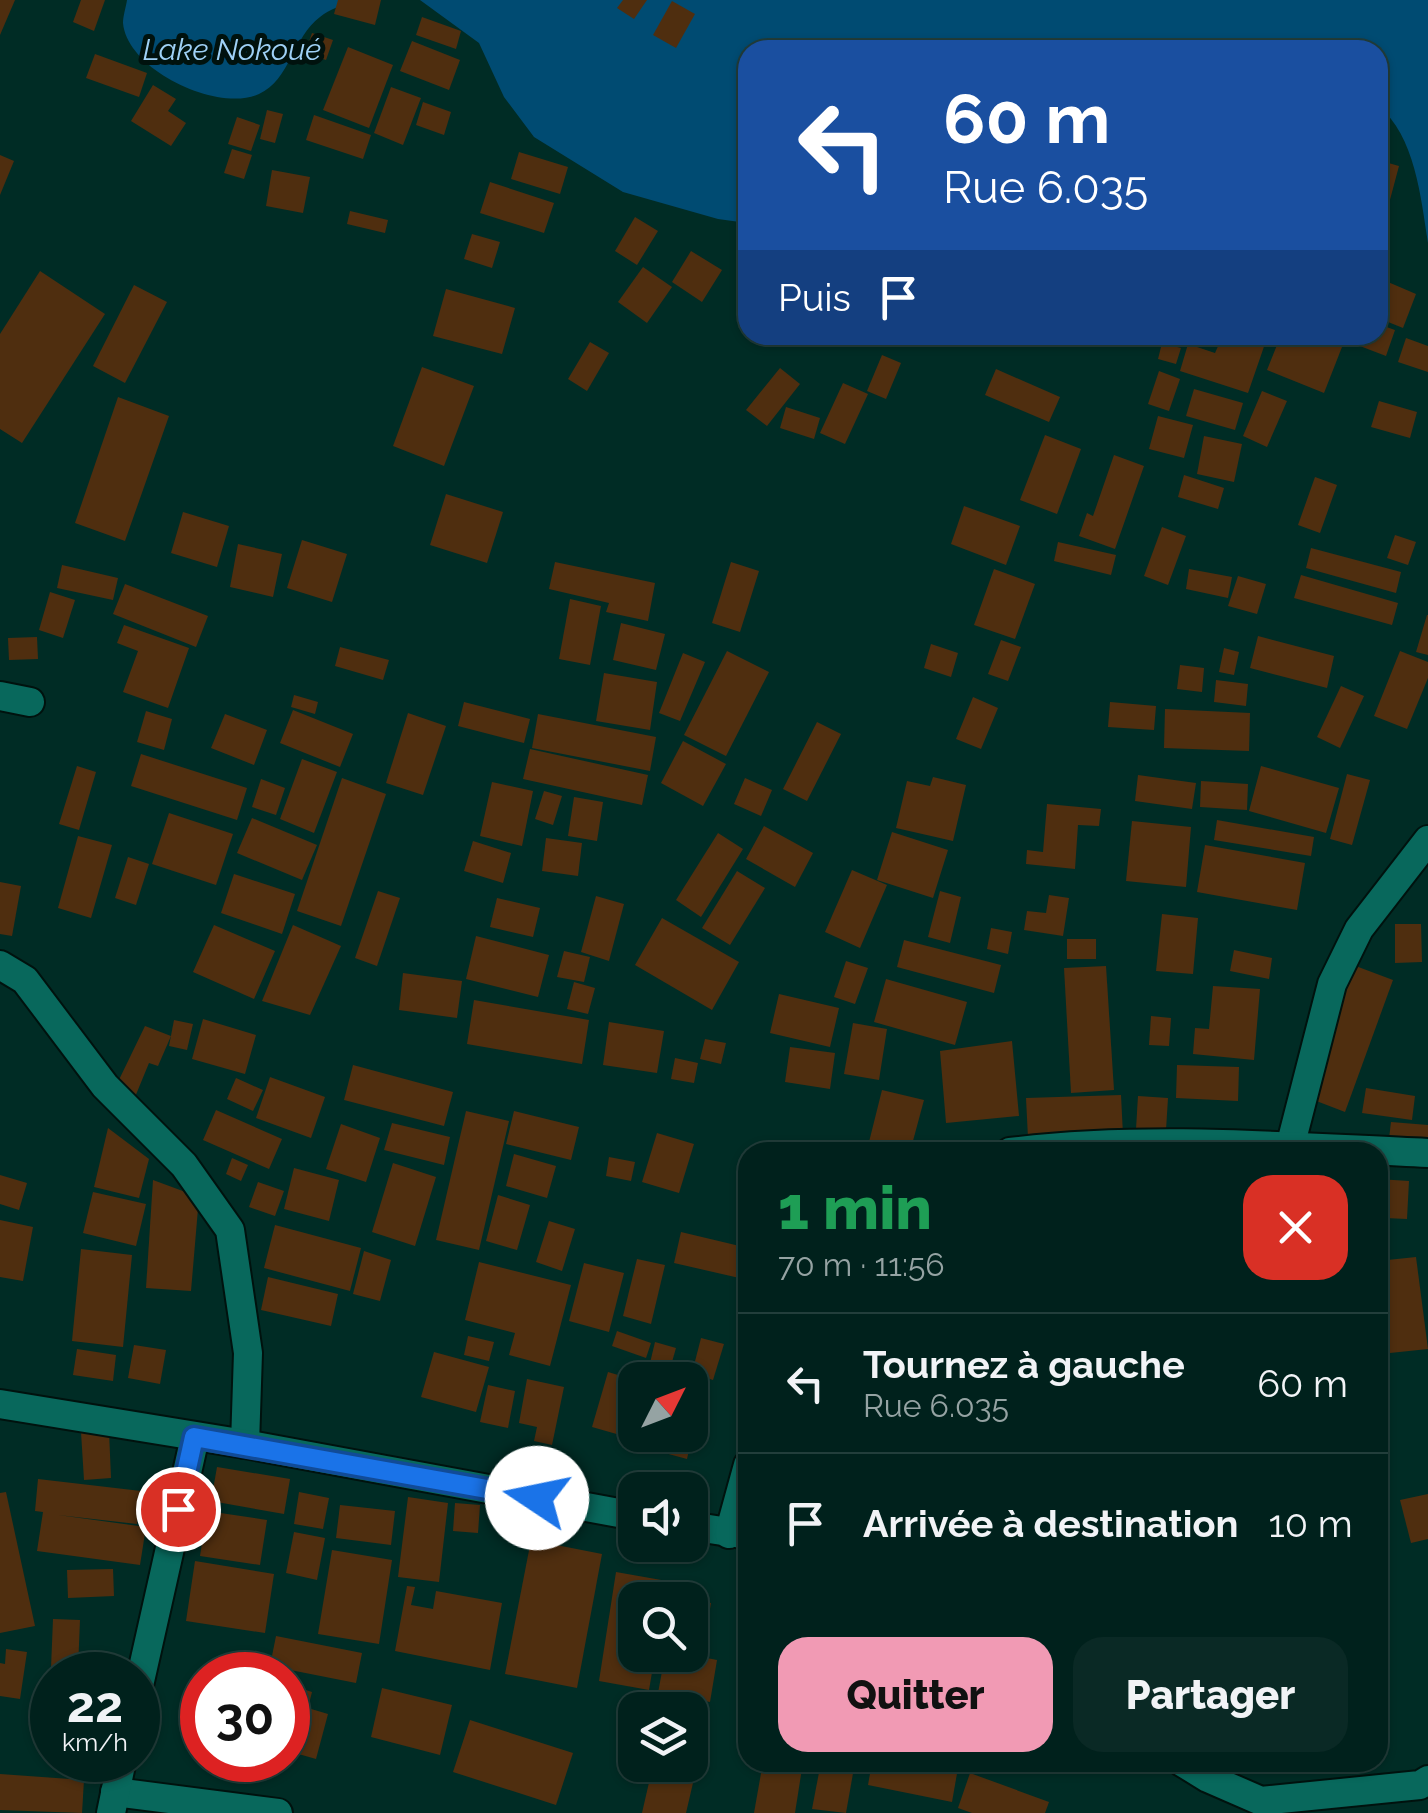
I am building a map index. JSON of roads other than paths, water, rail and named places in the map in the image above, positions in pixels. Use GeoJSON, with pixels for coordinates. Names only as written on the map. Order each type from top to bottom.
{"type":"FeatureCollection","features":[{"type":"Feature","properties":{"kind":"street"},"geometry":{"type":"LineString","coordinates":[[0,696],[30,702]]}},
{"type":"Feature","properties":{"kind":"street"},"geometry":{"type":"LineString","coordinates":[[1291,1142],[1332,984],[1359,929],[1428,840]]}},
{"type":"Feature","properties":{"kind":"street"},"geometry":{"type":"LineString","coordinates":[[0,966],[25,980],[105,1086],[184,1165],[230,1230],[248,1353],[245,1444]]}},
{"type":"Feature","properties":{"kind":"street"},"geometry":{"type":"LineString","coordinates":[[1388,1151],[1428,1153]]}},
{"type":"Feature","properties":{"kind":"street"},"geometry":{"type":"LineString","coordinates":[[0,1404],[245,1444],[618,1513]]}},
{"type":"Feature","properties":{"kind":"street"},"geometry":{"type":"LineString","coordinates":[[146,1652],[194,1437]]}},
{"type":"Feature","properties":{"kind":"street"},"geometry":{"type":"LineString","coordinates":[[708,1529],[738,1534]]}},
{"type":"Feature","properties":{"kind":"street"},"geometry":{"type":"LineString","coordinates":[[1198,1772],[1257,1807],[1420,1785],[1428,1780]]}},
{"type":"Feature","properties":{"kind":"street"},"geometry":{"type":"LineString","coordinates":[[113,1803],[278,1813]]}},
{"type":"Feature","properties":{"kind":"water","name":"Lake Nokoué"},"geometry":{"type":"Polygon","coordinates":[[[127,0],[354,0],[311,25],[285,69],[269,87],[242,98],[221,98],[177,83],[140,57],[128,40],[123,23],[127,0]]]}},
{"type":"Feature","properties":{"kind":"water"},"geometry":{"type":"Polygon","coordinates":[[[420,0],[1428,0],[1428,243],[1414,168],[1400,133],[1388,116],[1388,40],[738,40],[738,222],[623,192],[534,137],[504,97],[479,43],[420,0]]]}}]}
